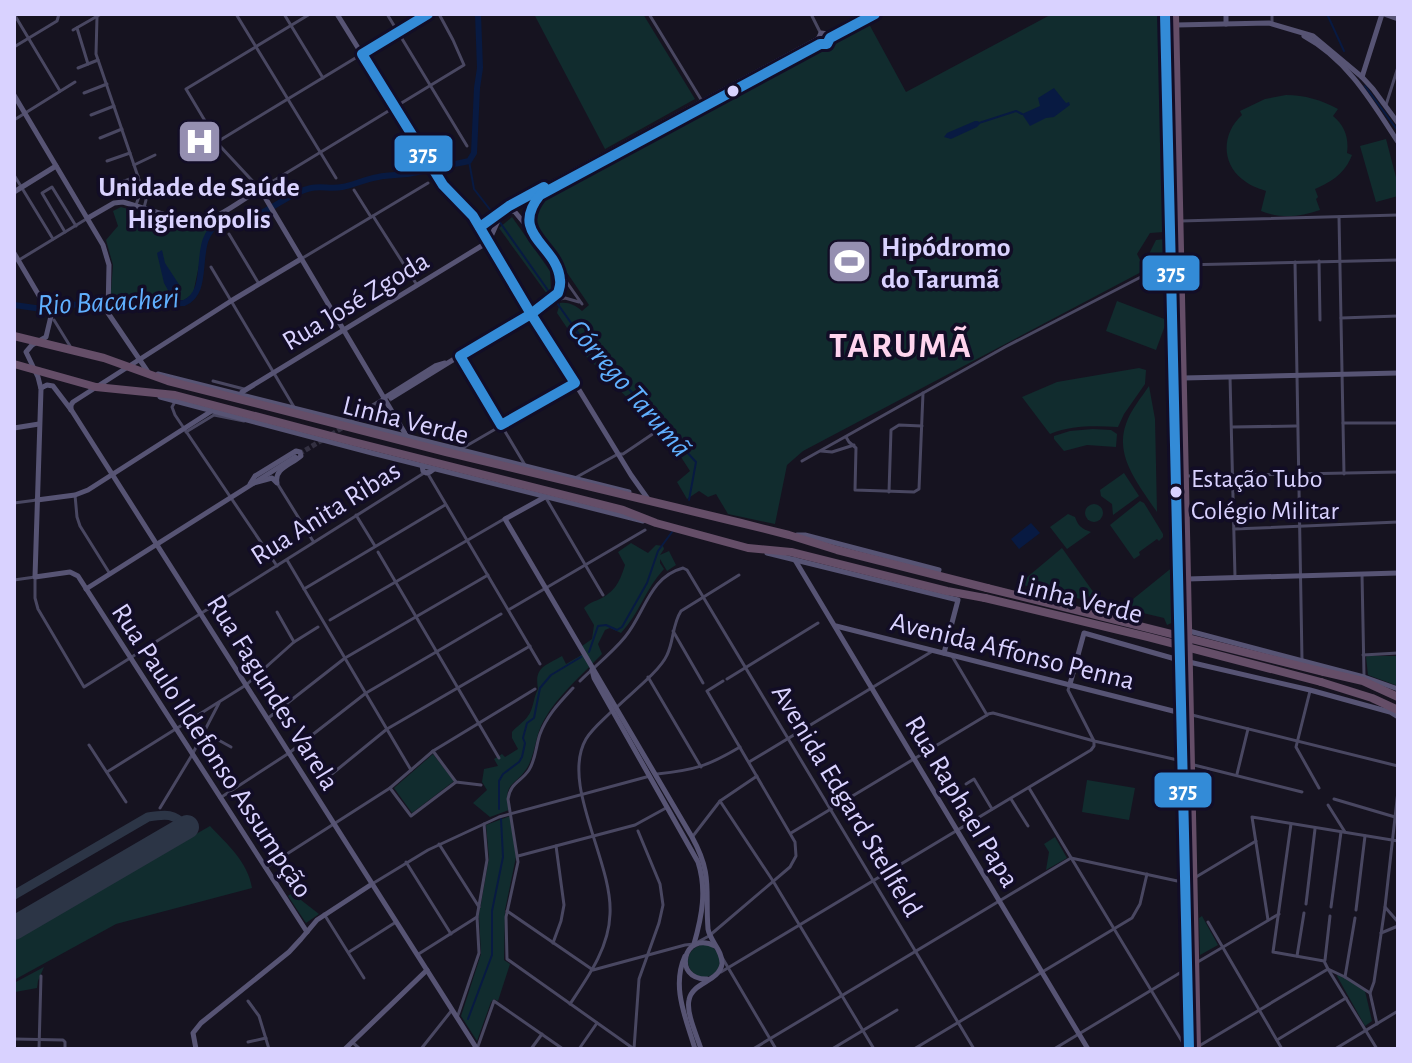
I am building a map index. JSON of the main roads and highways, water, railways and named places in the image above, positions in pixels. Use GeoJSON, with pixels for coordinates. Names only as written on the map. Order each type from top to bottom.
{"type":"FeatureCollection","features":[{"type":"Feature","properties":{"kind":"highway"},"geometry":{"type":"LineString","coordinates":[[1165,14],[1170,262],[1185,476],[1188,631],[1184,661]]}},
{"type":"Feature","properties":{"kind":"highway"},"geometry":{"type":"LineString","coordinates":[[1175,14],[1183,378],[1178,397]]}},
{"type":"Feature","properties":{"kind":"highway"},"geometry":{"type":"LineString","coordinates":[[1167,127],[1174,130],[1178,126]]}},
{"type":"Feature","properties":{"kind":"highway"},"geometry":{"type":"LineString","coordinates":[[1167,140],[1173,136],[1178,140]]}},
{"type":"Feature","properties":{"kind":"highway","name":"Linha Verde"},"geometry":{"type":"LineString","coordinates":[[14,336],[72,349],[168,381],[1363,681],[1398,697]]}},
{"type":"Feature","properties":{"kind":"highway","name":"Linha Verde"},"geometry":{"type":"LineString","coordinates":[[14,364],[96,387],[175,395],[623,510],[656,523],[748,548],[791,552],[1148,637],[1321,682],[1372,698],[1395,713]]}},
{"type":"Feature","properties":{"kind":"highway"},"geometry":{"type":"LineString","coordinates":[[1179,412],[1192,1049]]}},
{"type":"Feature","properties":{"kind":"highway"},"geometry":{"type":"LineString","coordinates":[[424,440],[446,452]]}},
{"type":"Feature","properties":{"kind":"highway"},"geometry":{"type":"LineString","coordinates":[[354,442],[372,453]]}},
{"type":"Feature","properties":{"kind":"highway"},"geometry":{"type":"LineString","coordinates":[[939,570],[961,581]]}},
{"type":"Feature","properties":{"kind":"highway"},"geometry":{"type":"LineString","coordinates":[[958,600],[980,597]]}},
{"type":"Feature","properties":{"kind":"main road"},"geometry":{"type":"LineString","coordinates":[[337,14],[429,165],[480,227],[631,475],[649,499]]}},
{"type":"Feature","properties":{"kind":"main road"},"geometry":{"type":"LineString","coordinates":[[536,238],[528,215],[532,202],[540,195],[864,14]]}},
{"type":"Feature","properties":{"kind":"main road"},"geometry":{"type":"LineString","coordinates":[[480,227],[702,101],[875,14]]}},
{"type":"Feature","properties":{"kind":"main road"},"geometry":{"type":"LineString","coordinates":[[1226,14],[1226,24]]}},
{"type":"Feature","properties":{"kind":"main road"},"geometry":{"type":"LineString","coordinates":[[1362,77],[1383,14],[1398,19]]}},
{"type":"Feature","properties":{"kind":"main road"},"geometry":{"type":"LineString","coordinates":[[1176,25],[1272,23],[1319,40],[1362,77],[1398,123]]}},
{"type":"Feature","properties":{"kind":"main road"},"geometry":{"type":"LineString","coordinates":[[1292,30],[1319,45],[1343,66],[1360,85],[1398,142]]}},
{"type":"Feature","properties":{"kind":"main road"},"geometry":{"type":"LineString","coordinates":[[14,95],[107,254],[108,313],[147,372],[621,489],[660,504]]}},
{"type":"Feature","properties":{"kind":"main road"},"geometry":{"type":"LineString","coordinates":[[14,192],[56,166]]}},
{"type":"Feature","properties":{"kind":"main road"},"geometry":{"type":"LineString","coordinates":[[88,218],[117,202],[202,223],[260,189],[406,436]]}},
{"type":"Feature","properties":{"kind":"main road"},"geometry":{"type":"LineString","coordinates":[[387,400],[435,366],[449,363],[554,299],[561,284],[556,267],[514,211],[499,215]]}},
{"type":"Feature","properties":{"kind":"main road"},"geometry":{"type":"LineString","coordinates":[[488,242],[499,215]]}},
{"type":"Feature","properties":{"kind":"main road","name":"Rua José Zgoda"},"geometry":{"type":"LineString","coordinates":[[244,390],[488,242]]}},
{"type":"Feature","properties":{"kind":"main road"},"geometry":{"type":"LineString","coordinates":[[14,253],[51,316],[47,335],[26,352],[41,389],[35,577],[72,573],[78,576],[86,589],[295,457]]}},
{"type":"Feature","properties":{"kind":"main road"},"geometry":{"type":"LineString","coordinates":[[72,411],[72,403],[96,387],[301,259]]}},
{"type":"Feature","properties":{"kind":"main road"},"geometry":{"type":"LineString","coordinates":[[1183,378],[1398,373]]}},
{"type":"Feature","properties":{"kind":"main road","name":"Rua Fagundes Varela"},"geometry":{"type":"LineString","coordinates":[[41,389],[45,385],[53,386],[72,411],[477,1049]]}},
{"type":"Feature","properties":{"kind":"main road"},"geometry":{"type":"LineString","coordinates":[[128,389],[534,494],[552,502],[656,523]]}},
{"type":"Feature","properties":{"kind":"main road"},"geometry":{"type":"LineString","coordinates":[[37,500],[75,495],[88,490],[185,431],[210,412]]}},
{"type":"Feature","properties":{"kind":"main road"},"geometry":{"type":"LineString","coordinates":[[14,428],[39,424]]}},
{"type":"Feature","properties":{"kind":"main road"},"geometry":{"type":"LineString","coordinates":[[296,451],[300,452],[299,458],[278,471],[277,483],[268,477],[250,484],[255,476],[296,451]]}},
{"type":"Feature","properties":{"kind":"main road"},"geometry":{"type":"LineString","coordinates":[[422,465],[426,473],[434,469]]}},
{"type":"Feature","properties":{"kind":"main road"},"geometry":{"type":"LineString","coordinates":[[621,489],[632,488],[631,475]]}},
{"type":"Feature","properties":{"kind":"main road"},"geometry":{"type":"LineString","coordinates":[[531,503],[534,494]]}},
{"type":"Feature","properties":{"kind":"main road"},"geometry":{"type":"LineString","coordinates":[[545,497],[505,519],[592,669],[594,678],[702,858],[708,877],[709,936],[722,958],[722,964],[714,976],[695,989],[688,1001],[698,1049]]}},
{"type":"Feature","properties":{"kind":"main road","name":"Linha Verde"},"geometry":{"type":"LineString","coordinates":[[789,535],[805,535],[939,570]]}},
{"type":"Feature","properties":{"kind":"main road","name":"Linha Verde"},"geometry":{"type":"LineString","coordinates":[[748,548],[958,600]]}},
{"type":"Feature","properties":{"kind":"main road","name":"Rua Raphael Papa"},"geometry":{"type":"LineString","coordinates":[[795,560],[1088,1049]]}},
{"type":"Feature","properties":{"kind":"main road"},"geometry":{"type":"LineString","coordinates":[[804,573],[805,565],[810,563]]}},
{"type":"Feature","properties":{"kind":"main road"},"geometry":{"type":"LineString","coordinates":[[1187,579],[1398,573]]}},
{"type":"Feature","properties":{"kind":"main road","name":"Rua Paulo Ildefonso Assumpção"},"geometry":{"type":"LineString","coordinates":[[86,589],[307,932]]}},
{"type":"Feature","properties":{"kind":"main road"},"geometry":{"type":"LineString","coordinates":[[948,654],[958,600]]}},
{"type":"Feature","properties":{"kind":"main road","name":"Avenida Affonso Penna"},"geometry":{"type":"LineString","coordinates":[[835,625],[1185,714]]}},
{"type":"Feature","properties":{"kind":"main road"},"geometry":{"type":"LineString","coordinates":[[1188,631],[1364,677],[1398,689]]}},
{"type":"Feature","properties":{"kind":"main road","name":"Linha Verde"},"geometry":{"type":"LineString","coordinates":[[1070,684],[1084,633],[1395,713]]}},
{"type":"Feature","properties":{"kind":"main road"},"geometry":{"type":"LineString","coordinates":[[690,840],[703,883],[702,914],[694,944],[679,971],[678,990],[698,1049]]}},
{"type":"Feature","properties":{"kind":"main road"},"geometry":{"type":"LineString","coordinates":[[196,1049],[193,1033],[201,1023],[289,952],[324,914],[372,884]]}},
{"type":"Feature","properties":{"kind":"main road"},"geometry":{"type":"LineString","coordinates":[[694,944],[705,942],[716,947]]}},
{"type":"Feature","properties":{"kind":"main road"},"geometry":{"type":"LineString","coordinates":[[686,955],[686,968],[694,977],[714,976]]}},
{"type":"Feature","properties":{"kind":"main road"},"geometry":{"type":"LineString","coordinates":[[345,1049],[427,970]]}},
{"type":"Feature","properties":{"kind":"water"},"geometry":{"type":"Polygon","coordinates":[[[1054,88],[1070,105],[1054,117],[1030,126],[1022,114],[1040,106],[1038,98],[1054,88]]]}},
{"type":"Feature","properties":{"kind":"water"},"geometry":{"type":"Polygon","coordinates":[[[975,121],[980,124],[977,127],[951,139],[944,137],[947,133],[975,121]]]}},
{"type":"Feature","properties":{"kind":"water"},"geometry":{"type":"Polygon","coordinates":[[[162,250],[165,263],[180,286],[176,291],[169,292],[164,283],[157,253],[162,250]]]}},
{"type":"Feature","properties":{"kind":"water"},"geometry":{"type":"Polygon","coordinates":[[[1031,523],[1040,533],[1019,549],[1011,539],[1031,523]]]}},
{"type":"Feature","properties":{"kind":"waterway","name":"Rio Bacacheri"},"geometry":{"type":"LineString","coordinates":[[14,305],[42,309],[80,304],[184,303],[198,287],[206,240],[211,230],[220,223],[256,215],[311,188],[342,187],[373,178],[469,161],[474,153],[480,68],[478,14]]}},
{"type":"Feature","properties":{"kind":"waterway"},"geometry":{"type":"LineString","coordinates":[[1327,14],[1344,51]]}},
{"type":"Feature","properties":{"kind":"waterway"},"geometry":{"type":"LineString","coordinates":[[1365,86],[1398,131]]}},
{"type":"Feature","properties":{"kind":"waterway"},"geometry":{"type":"LineString","coordinates":[[979,123],[1016,111],[1022,114]]}},
{"type":"Feature","properties":{"kind":"waterway","name":"Córrego Tarumã"},"geometry":{"type":"LineString","coordinates":[[469,161],[474,189],[495,216]]}},
{"type":"Feature","properties":{"kind":"waterway","name":"Córrego Tarumã"},"geometry":{"type":"LineString","coordinates":[[499,221],[581,337],[696,462],[689,500]]}},
{"type":"Feature","properties":{"kind":"waterway","name":"Córrego Tarumã"},"geometry":{"type":"LineString","coordinates":[[589,652],[598,626],[606,625],[617,630],[622,627],[647,583],[658,551],[672,532]]}},
{"type":"Feature","properties":{"kind":"waterway","name":"Córrego Tarumã"},"geometry":{"type":"LineString","coordinates":[[499,809],[499,781],[522,757],[523,738],[527,723],[534,718],[540,688],[551,675],[581,657]]}},
{"type":"Feature","properties":{"kind":"waterway","name":"Córrego Tarumã"},"geometry":{"type":"LineString","coordinates":[[468,1019],[492,955],[492,911],[503,857],[501,819]]}},
{"type":"Feature","properties":{"kind":"tunnel"},"geometry":{"type":"LineString","coordinates":[[299,454],[390,399]]}},
{"type":"Feature","properties":{"kind":"place","name":"Unidade de Saúde Higienópolis"},"geometry":{"type":"Point","coordinates":[199,142]}},
{"type":"Feature","properties":{"kind":"place","name":"Hipódromo do Tarumã"},"geometry":{"type":"Point","coordinates":[850,262]}},
{"type":"Feature","properties":{"kind":"place","name":"Estação Tubo Colégio Militar"},"geometry":{"type":"Point","coordinates":[1176,492]}},
{"type":"Feature","properties":{"kind":"district","name":"TARUMÃ"},"geometry":{"type":"Point","coordinates":[901,344]}}]}
